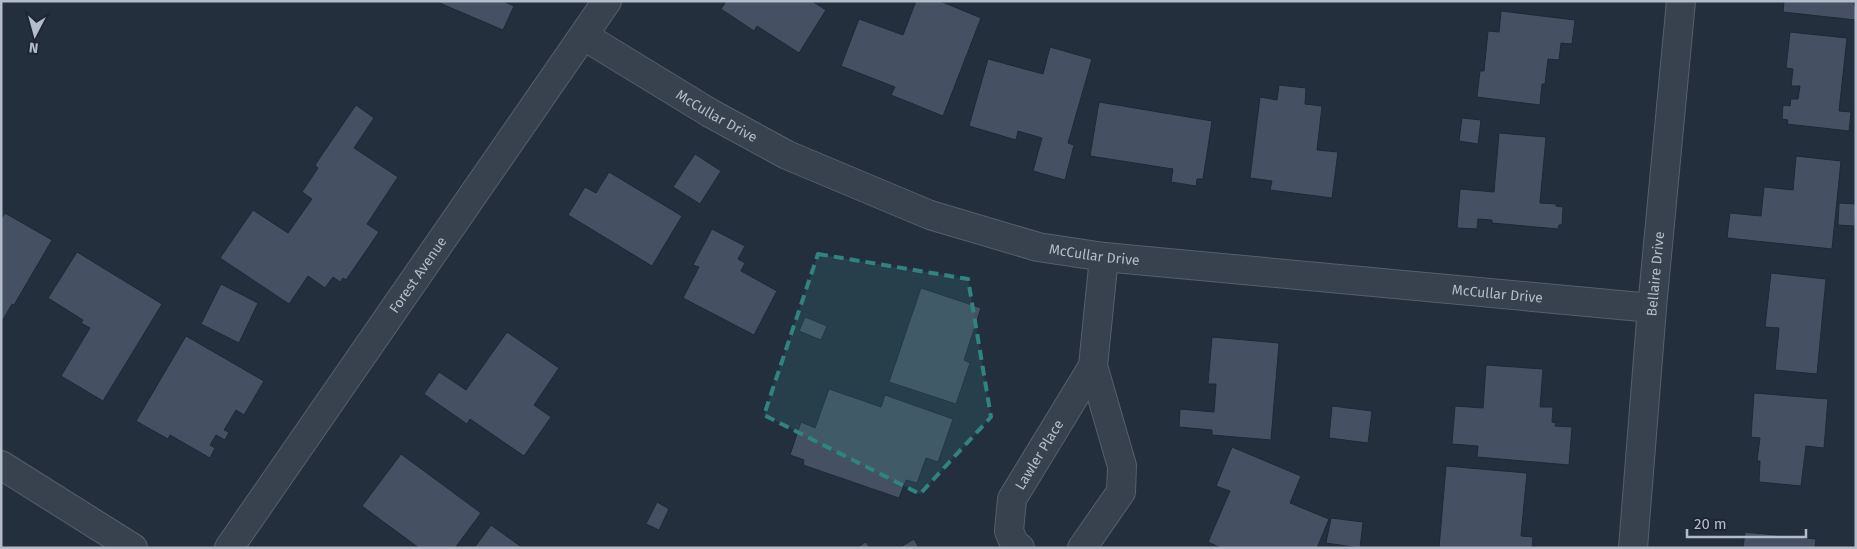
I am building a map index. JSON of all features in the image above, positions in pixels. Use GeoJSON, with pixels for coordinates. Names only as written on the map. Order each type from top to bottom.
{"type":"FeatureCollection","features":[{"type":"Feature","properties":{"kind":"street","name":"Forest Avenue"},"geometry":{"type":"LineString","coordinates":[[229,548],[607,1]]}},
{"type":"Feature","properties":{"kind":"street","name":"Bellaire Drive"},"geometry":{"type":"LineString","coordinates":[[1633,548],[1652,308],[1681,1]]}},
{"type":"Feature","properties":{"kind":"street","name":"McCullar Drive"},"geometry":{"type":"LineString","coordinates":[[584,36],[710,113],[787,155],[930,215],[1038,247],[1104,258],[1652,308]]}},
{"type":"Feature","properties":{"kind":"street","name":"Lawler Place"},"geometry":{"type":"LineString","coordinates":[[1082,548],[1120,492],[1122,474],[1122,466],[1093,366],[1104,258]]}},
{"type":"Feature","properties":{"kind":"street","name":"Lawler Place"},"geometry":{"type":"LineString","coordinates":[[1020,548],[1014,542],[1009,531],[1012,499],[1093,366]]}},
{"type":"Feature","properties":{"kind":"street"},"geometry":{"type":"LineString","coordinates":[[1,465],[133,548]]}},
{"type":"Feature","properties":{"kind":"highlighted area"},"geometry":{"type":"Polygon","coordinates":[[[818,254],[968,279],[991,417],[920,494],[764,415],[818,254]]]}},
{"type":"Feature","properties":{"kind":"building"},"geometry":{"type":"Polygon","coordinates":[[[435,1],[503,1],[514,6],[503,30],[435,1]]]}},
{"type":"Feature","properties":{"kind":"building"},"geometry":{"type":"Polygon","coordinates":[[[722,1],[812,1],[826,10],[799,53],[757,26],[754,31],[721,9],[725,3],[722,1]]]}},
{"type":"Feature","properties":{"kind":"building"},"geometry":{"type":"Polygon","coordinates":[[[916,1],[940,1],[981,18],[943,116],[891,95],[895,87],[841,66],[859,19],[903,35],[916,1]]]}},
{"type":"Feature","properties":{"kind":"building"},"geometry":{"type":"Polygon","coordinates":[[[1784,1],[1854,1],[1854,5],[1856,5],[1856,20],[1783,12],[1784,1]]]}},
{"type":"Feature","properties":{"kind":"building"},"geometry":{"type":"Polygon","coordinates":[[[1501,11],[1575,20],[1572,44],[1561,43],[1559,60],[1548,59],[1545,84],[1542,84],[1540,105],[1477,97],[1480,71],[1484,71],[1488,31],[1499,32],[1501,11]]]}},
{"type":"Feature","properties":{"kind":"building"},"geometry":{"type":"Polygon","coordinates":[[[1790,32],[1847,38],[1839,111],[1851,112],[1849,131],[1787,124],[1788,120],[1782,119],[1783,105],[1790,106],[1791,99],[1798,99],[1800,86],[1791,86],[1793,69],[1786,68],[1790,32]]]}},
{"type":"Feature","properties":{"kind":"building"},"geometry":{"type":"Polygon","coordinates":[[[1050,47],[1092,59],[1068,143],[1074,145],[1065,180],[1033,171],[1042,138],[1018,131],[1016,140],[969,126],[988,59],[1043,74],[1050,47]]]}},
{"type":"Feature","properties":{"kind":"building"},"geometry":{"type":"Polygon","coordinates":[[[1279,85],[1306,88],[1305,104],[1322,106],[1317,150],[1338,152],[1332,198],[1270,190],[1272,181],[1250,178],[1260,97],[1277,100],[1279,85]]]}},
{"type":"Feature","properties":{"kind":"building"},"geometry":{"type":"Polygon","coordinates":[[[1099,102],[1212,121],[1203,179],[1197,179],[1196,186],[1171,182],[1173,169],[1090,156],[1099,102]]]}},
{"type":"Feature","properties":{"kind":"building"},"geometry":{"type":"Polygon","coordinates":[[[356,105],[374,118],[354,148],[398,177],[367,224],[379,232],[346,280],[343,278],[340,282],[333,277],[325,288],[308,276],[289,304],[220,258],[253,210],[288,233],[312,199],[302,192],[318,168],[315,165],[356,105]]]}},
{"type":"Feature","properties":{"kind":"building"},"geometry":{"type":"Polygon","coordinates":[[[1462,118],[1481,120],[1478,144],[1459,141],[1462,118]]]}},
{"type":"Feature","properties":{"kind":"building"},"geometry":{"type":"Polygon","coordinates":[[[1499,133],[1546,137],[1540,203],[1556,204],[1556,206],[1563,207],[1562,225],[1559,225],[1558,229],[1492,223],[1492,220],[1478,219],[1477,229],[1457,228],[1460,189],[1494,192],[1499,133]]]}},
{"type":"Feature","properties":{"kind":"building"},"geometry":{"type":"Polygon","coordinates":[[[695,154],[721,171],[700,204],[673,187],[695,154]]]}},
{"type":"Feature","properties":{"kind":"building"},"geometry":{"type":"Polygon","coordinates":[[[1796,156],[1841,161],[1832,249],[1727,238],[1730,213],[1761,216],[1764,187],[1793,190],[1796,156]]]}},
{"type":"Feature","properties":{"kind":"building"},"geometry":{"type":"Polygon","coordinates":[[[609,172],[682,216],[652,266],[568,215],[585,187],[596,193],[609,172]]]}},
{"type":"Feature","properties":{"kind":"building"},"geometry":{"type":"Polygon","coordinates":[[[1839,203],[1856,204],[1855,226],[1838,225],[1839,203]]]}},
{"type":"Feature","properties":{"kind":"building"},"geometry":{"type":"Polygon","coordinates":[[[5,213],[52,240],[14,305],[12,304],[1,323],[1,219],[5,213]]]}},
{"type":"Feature","properties":{"kind":"building"},"geometry":{"type":"Polygon","coordinates":[[[712,229],[745,246],[738,259],[745,263],[741,271],[777,291],[754,335],[683,298],[699,267],[693,265],[712,229]]]}},
{"type":"Feature","properties":{"kind":"building"},"geometry":{"type":"Polygon","coordinates":[[[77,252],[162,304],[103,401],[61,376],[90,328],[81,323],[83,320],[48,298],[77,252]]]}},
{"type":"Feature","properties":{"kind":"building"},"geometry":{"type":"Polygon","coordinates":[[[1771,273],[1826,279],[1817,374],[1775,370],[1779,328],[1765,327],[1771,273]]]}},
{"type":"Feature","properties":{"kind":"building"},"geometry":{"type":"Polygon","coordinates":[[[221,284],[258,303],[239,343],[201,324],[221,284]]]}},
{"type":"Feature","properties":{"kind":"building"},"geometry":{"type":"Polygon","coordinates":[[[921,288],[981,308],[964,360],[970,363],[956,404],[889,382],[921,288]]]}},
{"type":"Feature","properties":{"kind":"building"},"geometry":{"type":"Polygon","coordinates":[[[805,317],[827,326],[821,340],[799,331],[805,317]]]}},
{"type":"Feature","properties":{"kind":"building"},"geometry":{"type":"Polygon","coordinates":[[[507,332],[559,368],[534,405],[551,417],[524,456],[470,419],[467,424],[424,394],[439,372],[466,390],[507,332]]]}},
{"type":"Feature","properties":{"kind":"building"},"geometry":{"type":"Polygon","coordinates":[[[186,336],[264,381],[244,415],[236,410],[224,430],[229,432],[225,440],[216,435],[210,445],[215,448],[210,458],[170,435],[168,439],[136,421],[186,336]]]}},
{"type":"Feature","properties":{"kind":"building"},"geometry":{"type":"Polygon","coordinates":[[[1212,337],[1279,343],[1271,440],[1212,435],[1212,430],[1179,427],[1180,409],[1214,412],[1216,384],[1208,384],[1212,337]]]}},
{"type":"Feature","properties":{"kind":"building"},"geometry":{"type":"Polygon","coordinates":[[[1486,365],[1543,369],[1540,407],[1553,407],[1552,422],[1556,423],[1555,426],[1572,427],[1569,465],[1477,457],[1478,446],[1452,444],[1455,406],[1483,408],[1486,365]]]}},
{"type":"Feature","properties":{"kind":"building"},"geometry":{"type":"Polygon","coordinates":[[[829,389],[881,407],[885,395],[953,419],[938,462],[926,458],[917,483],[906,480],[899,498],[803,465],[804,460],[790,455],[801,422],[815,428],[829,389]]]}},
{"type":"Feature","properties":{"kind":"building"},"geometry":{"type":"Polygon","coordinates":[[[1754,393],[1828,399],[1824,448],[1806,446],[1801,486],[1759,482],[1760,461],[1757,461],[1760,438],[1751,437],[1754,393]]]}},
{"type":"Feature","properties":{"kind":"building"},"geometry":{"type":"Polygon","coordinates":[[[1332,406],[1372,411],[1368,443],[1329,438],[1332,406]]]}},
{"type":"Feature","properties":{"kind":"building"},"geometry":{"type":"Polygon","coordinates":[[[1232,447],[1301,476],[1290,503],[1329,519],[1317,548],[1221,548],[1208,542],[1230,491],[1216,486],[1232,447]]]}},
{"type":"Feature","properties":{"kind":"building"},"geometry":{"type":"Polygon","coordinates":[[[401,454],[481,513],[455,548],[419,548],[362,506],[401,454]]]}},
{"type":"Feature","properties":{"kind":"building"},"geometry":{"type":"Polygon","coordinates":[[[1446,466],[1527,473],[1521,536],[1533,537],[1532,548],[1439,548],[1446,466]]]}},
{"type":"Feature","properties":{"kind":"building"},"geometry":{"type":"Polygon","coordinates":[[[657,502],[669,509],[659,530],[646,524],[657,502]]]}},
{"type":"Feature","properties":{"kind":"building"},"geometry":{"type":"Polygon","coordinates":[[[1331,518],[1363,522],[1360,548],[1326,543],[1331,518]]]}},
{"type":"Feature","properties":{"kind":"building"},"geometry":{"type":"Polygon","coordinates":[[[491,525],[523,548],[474,548],[491,525]]]}},
{"type":"Feature","properties":{"kind":"building"},"geometry":{"type":"Polygon","coordinates":[[[1745,532],[1816,539],[1815,548],[1743,548],[1745,532]]]}},
{"type":"Feature","properties":{"kind":"building"},"geometry":{"type":"Polygon","coordinates":[[[914,539],[919,548],[899,548],[914,539]]]}},
{"type":"Feature","properties":{"kind":"building"},"geometry":{"type":"Polygon","coordinates":[[[866,542],[870,548],[856,548],[866,542]]]}}]}
